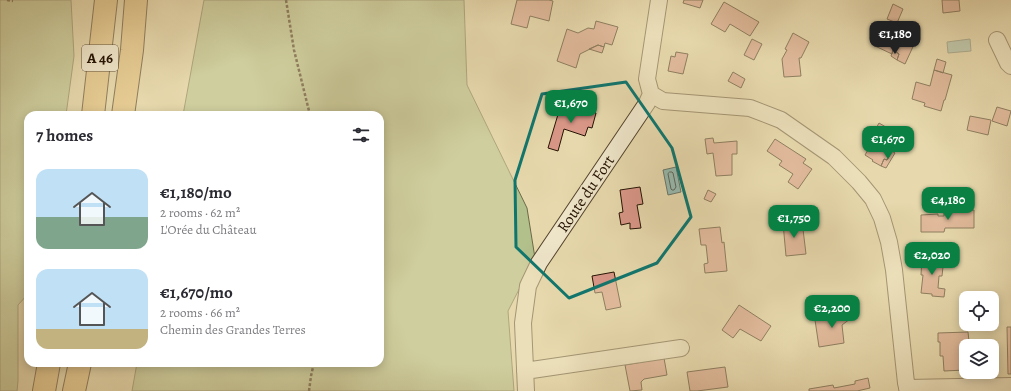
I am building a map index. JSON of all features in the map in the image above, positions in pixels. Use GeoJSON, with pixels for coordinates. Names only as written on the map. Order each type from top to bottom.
{"type":"FeatureCollection","features":[{"type":"Feature","properties":{"kind":"highway","name":"A 46"},"geometry":{"type":"LineString","coordinates":[[93,111],[106,0]]}},
{"type":"Feature","properties":{"kind":"highway","name":"A 46"},"geometry":{"type":"LineString","coordinates":[[124,111],[132,50],[136,0]]}},
{"type":"Feature","properties":{"kind":"highway"},"geometry":{"type":"LineString","coordinates":[[44,391],[48,367]]}},
{"type":"Feature","properties":{"kind":"highway"},"geometry":{"type":"LineString","coordinates":[[74,391],[79,367]]}},
{"type":"Feature","properties":{"kind":"street"},"geometry":{"type":"LineString","coordinates":[[659,0],[647,79],[651,94],[663,100],[750,108],[781,120],[834,157],[859,182],[873,199],[882,218],[889,242],[894,270],[907,389],[1011,386]]}},
{"type":"Feature","properties":{"kind":"street"},"geometry":{"type":"LineString","coordinates":[[997,40],[1008,63],[1011,66]]}},
{"type":"Feature","properties":{"kind":"street","name":"Route du Fort"},"geometry":{"type":"LineString","coordinates":[[526,391],[523,323],[528,286],[539,263],[647,103],[651,94]]}},
{"type":"Feature","properties":{"kind":"street"},"geometry":{"type":"LineString","coordinates":[[525,371],[681,348]]}},
{"type":"Feature","properties":{"kind":"path"},"geometry":{"type":"LineString","coordinates":[[7,0],[13,1]]}},
{"type":"Feature","properties":{"kind":"path"},"geometry":{"type":"LineString","coordinates":[[286,0],[294,50],[309,111]]}},
{"type":"Feature","properties":{"kind":"path"},"geometry":{"type":"LineString","coordinates":[[309,391],[313,367]]}},
{"type":"Feature","properties":{"kind":"highlighted area"},"geometry":{"type":"Polygon","coordinates":[[[626,82],[672,148],[691,217],[657,263],[569,298],[516,247],[515,180],[542,94],[626,82]]]}},
{"type":"Feature","properties":{"kind":"green space"},"geometry":{"type":"Polygon","coordinates":[[[0,0],[71,0],[74,56],[67,111],[24,111],[24,298],[18,305],[18,381],[17,391],[0,391],[0,0]]]}},
{"type":"Feature","properties":{"kind":"green space"},"geometry":{"type":"Polygon","coordinates":[[[204,0],[464,0],[467,85],[527,208],[535,258],[508,311],[514,391],[132,391],[136,367],[384,367],[384,111],[184,111],[204,0]]]}},
{"type":"Feature","properties":{"kind":"water"},"geometry":{"type":"Polygon","coordinates":[[[970,39],[971,51],[948,53],[947,42],[970,39]]]}},
{"type":"Feature","properties":{"kind":"water"},"geometry":{"type":"Polygon","coordinates":[[[676,167],[681,192],[668,195],[663,170],[676,167]]]}},
{"type":"Feature","properties":{"kind":"building"},"geometry":{"type":"Polygon","coordinates":[[[517,0],[553,1],[549,21],[530,16],[527,28],[511,24],[517,0]]]}},
{"type":"Feature","properties":{"kind":"building"},"geometry":{"type":"Polygon","coordinates":[[[684,0],[703,0],[700,8],[683,3],[684,0]]]}},
{"type":"Feature","properties":{"kind":"building"},"geometry":{"type":"Polygon","coordinates":[[[942,0],[959,0],[960,11],[943,13],[942,0]]]}},
{"type":"Feature","properties":{"kind":"building"},"geometry":{"type":"Polygon","coordinates":[[[724,2],[759,22],[750,36],[730,24],[725,32],[711,24],[724,2]]]}},
{"type":"Feature","properties":{"kind":"building"},"geometry":{"type":"Polygon","coordinates":[[[893,4],[903,9],[897,23],[887,19],[893,4]]]}},
{"type":"Feature","properties":{"kind":"building"},"geometry":{"type":"Polygon","coordinates":[[[596,21],[618,27],[612,45],[605,43],[604,47],[598,45],[580,54],[576,68],[557,61],[567,29],[578,33],[588,28],[594,29],[596,21]]]}},
{"type":"Feature","properties":{"kind":"building"},"geometry":{"type":"Polygon","coordinates":[[[884,26],[901,34],[902,30],[917,38],[905,64],[897,60],[899,54],[893,50],[892,54],[875,46],[884,26]]]}},
{"type":"Feature","properties":{"kind":"building"},"geometry":{"type":"Polygon","coordinates":[[[793,33],[809,42],[801,58],[799,58],[801,76],[784,77],[782,59],[793,33]]]}},
{"type":"Feature","properties":{"kind":"building"},"geometry":{"type":"Polygon","coordinates":[[[752,39],[762,44],[754,60],[744,55],[752,39]]]}},
{"type":"Feature","properties":{"kind":"building"},"geometry":{"type":"Polygon","coordinates":[[[598,45],[604,47],[602,53],[589,49],[598,45]]]}},
{"type":"Feature","properties":{"kind":"building"},"geometry":{"type":"Polygon","coordinates":[[[893,50],[899,54],[897,60],[891,56],[893,50]]]}},
{"type":"Feature","properties":{"kind":"building"},"geometry":{"type":"Polygon","coordinates":[[[676,52],[688,54],[683,74],[668,71],[671,56],[675,57],[676,52]]]}},
{"type":"Feature","properties":{"kind":"building"},"geometry":{"type":"Polygon","coordinates":[[[937,59],[946,62],[943,73],[934,70],[937,59]]]}},
{"type":"Feature","properties":{"kind":"building"},"geometry":{"type":"Polygon","coordinates":[[[934,70],[952,75],[941,111],[924,106],[925,103],[912,99],[916,82],[930,86],[934,70]]]}},
{"type":"Feature","properties":{"kind":"building"},"geometry":{"type":"Polygon","coordinates":[[[733,72],[745,79],[741,88],[728,81],[733,72]]]}},
{"type":"Feature","properties":{"kind":"building"},"geometry":{"type":"Polygon","coordinates":[[[568,104],[596,113],[592,128],[588,127],[585,136],[564,129],[558,151],[548,148],[559,111],[566,113],[568,104]]]}},
{"type":"Feature","properties":{"kind":"building"},"geometry":{"type":"Polygon","coordinates":[[[997,107],[1011,111],[1007,126],[992,121],[997,107]]]}},
{"type":"Feature","properties":{"kind":"building"},"geometry":{"type":"Polygon","coordinates":[[[970,116],[991,120],[988,135],[967,130],[970,116]]]}},
{"type":"Feature","properties":{"kind":"building"},"geometry":{"type":"Polygon","coordinates":[[[879,123],[896,133],[888,149],[892,151],[887,160],[884,159],[881,166],[865,155],[873,141],[875,142],[878,137],[873,134],[879,123]]]}},
{"type":"Feature","properties":{"kind":"building"},"geometry":{"type":"Polygon","coordinates":[[[713,138],[714,143],[737,141],[737,154],[732,154],[732,175],[716,176],[713,153],[707,154],[705,139],[713,138]]]}},
{"type":"Feature","properties":{"kind":"building"},"geometry":{"type":"Polygon","coordinates":[[[775,139],[806,159],[803,163],[812,169],[798,189],[788,182],[793,174],[779,165],[782,161],[767,151],[775,139]]]}},
{"type":"Feature","properties":{"kind":"building"},"geometry":{"type":"Polygon","coordinates":[[[892,151],[895,153],[886,168],[881,166],[884,159],[887,160],[892,151]]]}},
{"type":"Feature","properties":{"kind":"building"},"geometry":{"type":"Polygon","coordinates":[[[640,187],[643,204],[637,205],[641,228],[630,229],[630,223],[621,225],[619,213],[623,212],[620,190],[640,187]]]}},
{"type":"Feature","properties":{"kind":"building"},"geometry":{"type":"Polygon","coordinates":[[[708,190],[716,194],[711,202],[704,199],[708,190]]]}},
{"type":"Feature","properties":{"kind":"building"},"geometry":{"type":"Polygon","coordinates":[[[944,210],[974,210],[974,228],[945,228],[944,232],[921,232],[921,215],[938,214],[938,216],[944,216],[944,210]]]}},
{"type":"Feature","properties":{"kind":"building"},"geometry":{"type":"Polygon","coordinates":[[[802,221],[806,254],[786,256],[783,223],[802,221]]]}},
{"type":"Feature","properties":{"kind":"building"},"geometry":{"type":"Polygon","coordinates":[[[720,227],[722,243],[724,242],[727,271],[705,273],[704,264],[708,263],[706,245],[701,245],[699,229],[720,227]]]}},
{"type":"Feature","properties":{"kind":"building"},"geometry":{"type":"Polygon","coordinates":[[[922,257],[944,258],[942,276],[939,276],[938,288],[945,289],[944,297],[921,293],[923,275],[921,275],[922,257]]]}},
{"type":"Feature","properties":{"kind":"building"},"geometry":{"type":"Polygon","coordinates":[[[614,272],[621,307],[606,310],[602,292],[595,293],[592,276],[614,272]]]}},
{"type":"Feature","properties":{"kind":"building"},"geometry":{"type":"Polygon","coordinates":[[[739,305],[771,326],[761,341],[740,329],[733,338],[722,330],[739,305]]]}},
{"type":"Feature","properties":{"kind":"building"},"geometry":{"type":"Polygon","coordinates":[[[848,310],[850,319],[842,325],[844,343],[819,347],[815,320],[839,317],[838,311],[848,310]]]}},
{"type":"Feature","properties":{"kind":"building"},"geometry":{"type":"Polygon","coordinates":[[[1007,327],[1011,327],[1011,374],[1008,374],[1007,327]]]}},
{"type":"Feature","properties":{"kind":"building"},"geometry":{"type":"Polygon","coordinates":[[[968,332],[969,339],[959,339],[959,370],[944,371],[943,356],[940,356],[940,342],[938,342],[938,333],[968,332]]]}},
{"type":"Feature","properties":{"kind":"building"},"geometry":{"type":"Polygon","coordinates":[[[664,358],[667,375],[644,379],[641,382],[642,390],[630,391],[625,365],[664,358]]]}},
{"type":"Feature","properties":{"kind":"building"},"geometry":{"type":"Polygon","coordinates":[[[725,367],[728,387],[690,391],[687,372],[725,367]]]}},
{"type":"Feature","properties":{"kind":"building"},"geometry":{"type":"Polygon","coordinates":[[[868,378],[870,388],[857,391],[809,391],[809,389],[833,385],[834,388],[855,384],[855,381],[868,378]]]}}]}
